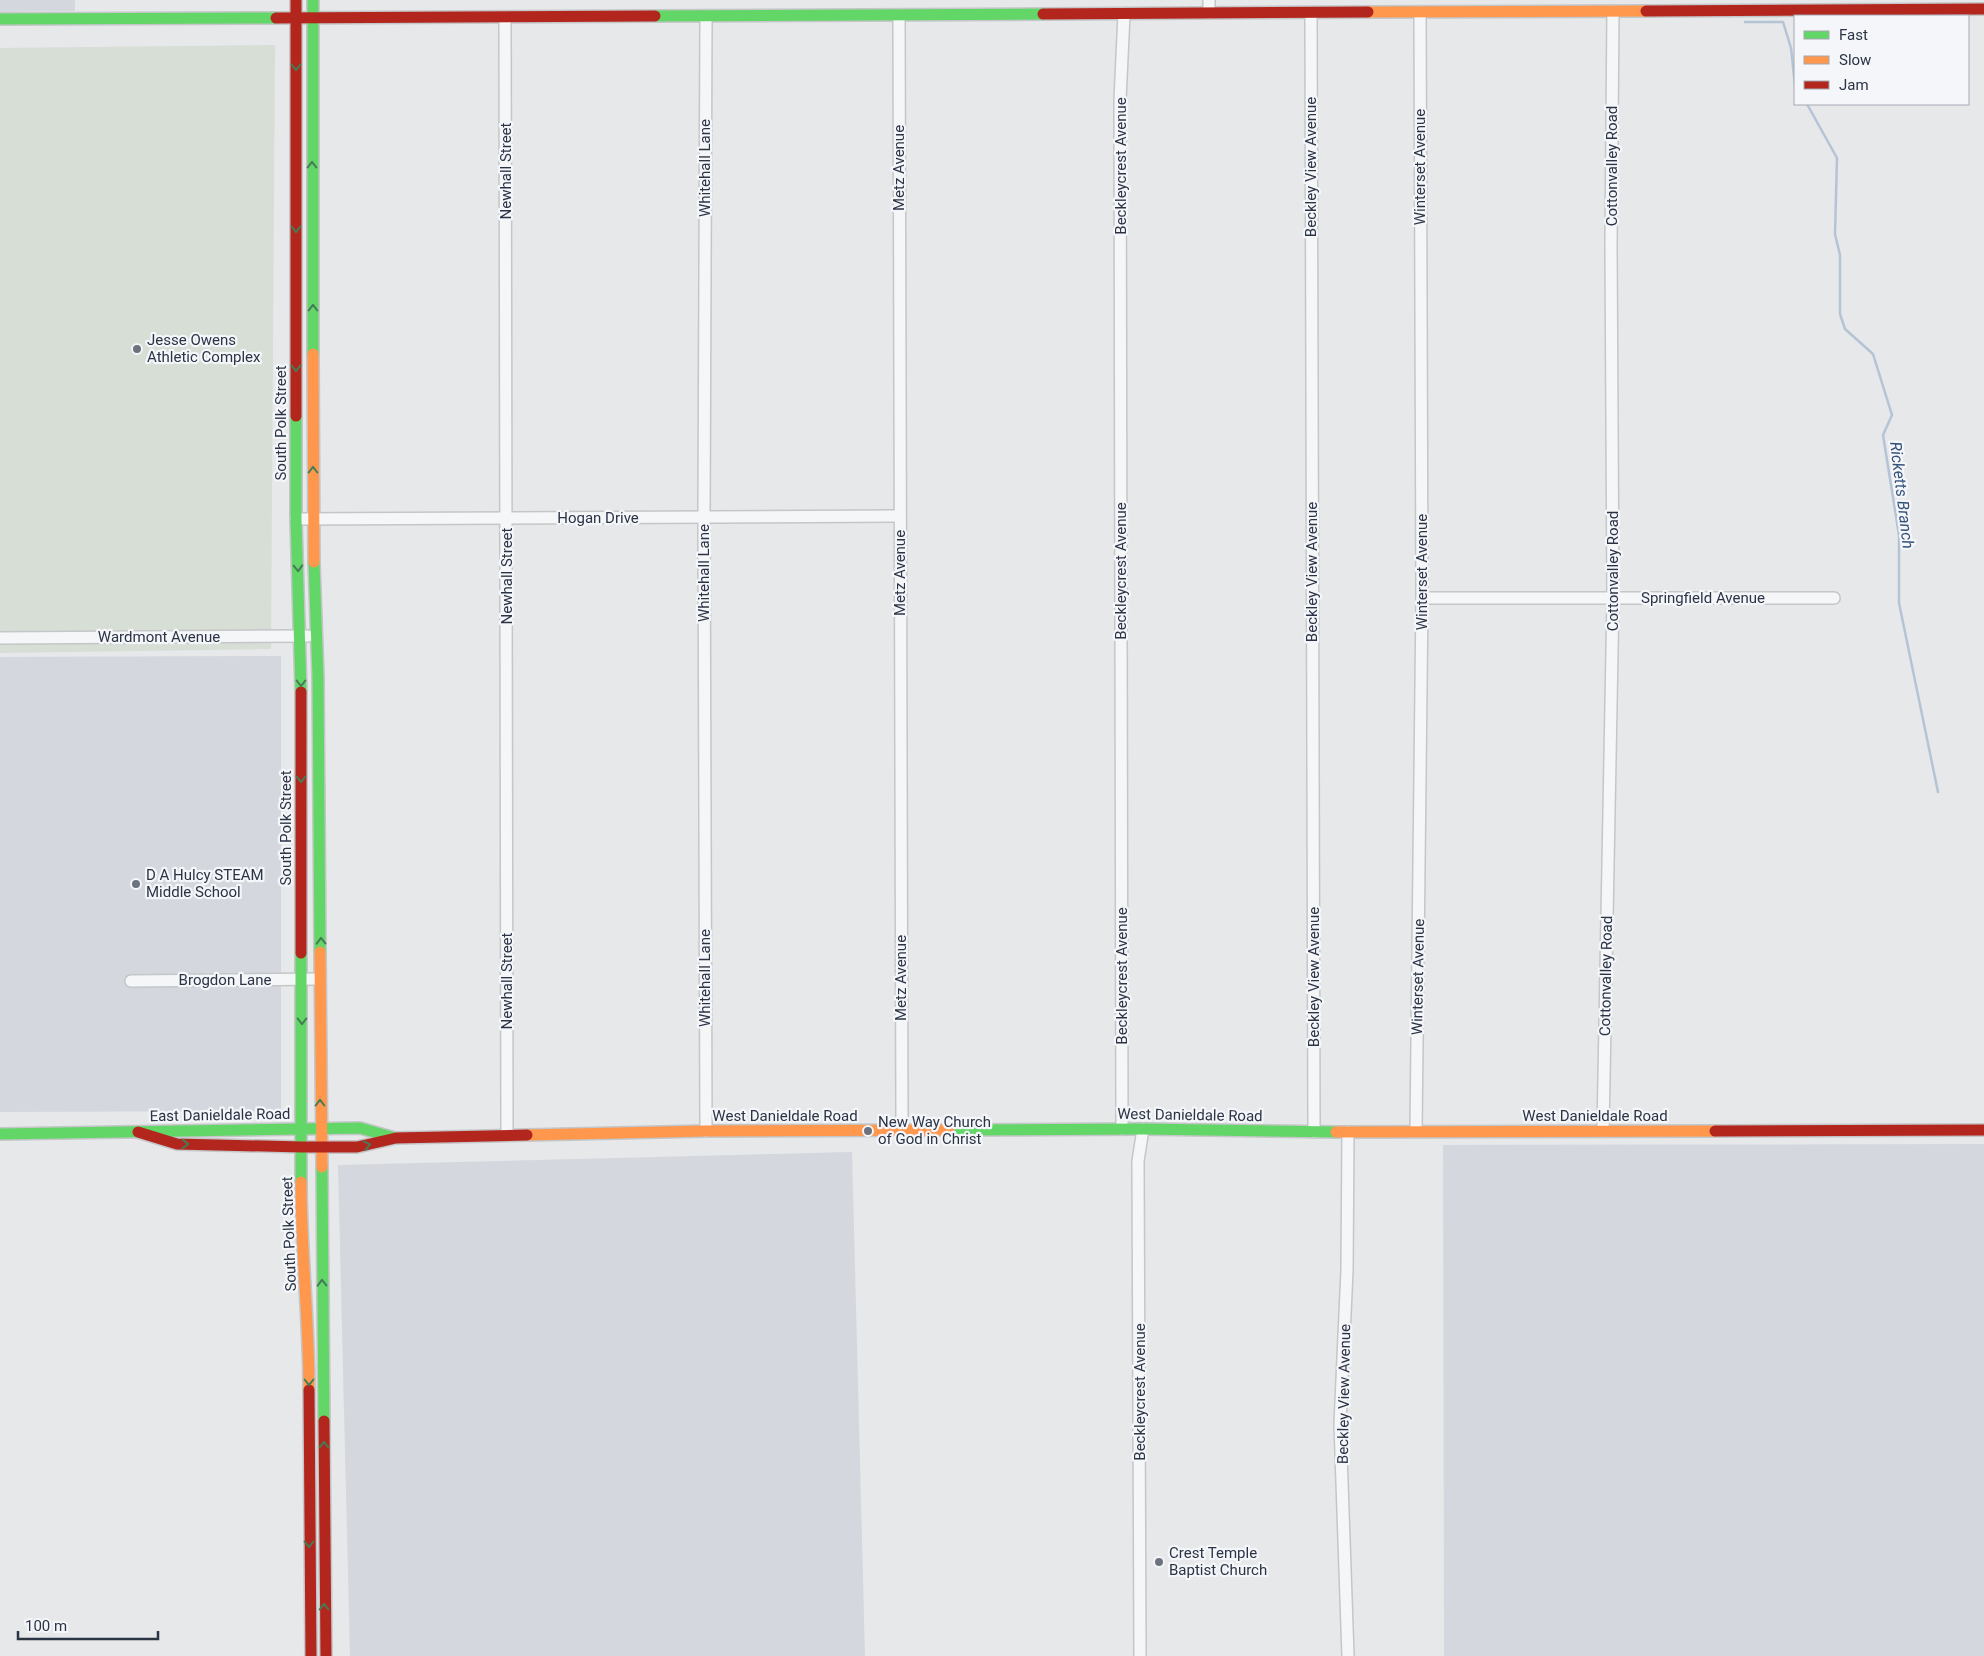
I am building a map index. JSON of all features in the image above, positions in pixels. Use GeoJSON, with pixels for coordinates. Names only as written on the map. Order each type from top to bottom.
{"type":"FeatureCollection","features":[{"type":"Feature","properties":{"kind":"street","name":"South Polk Street"},"geometry":{"type":"LineString","coordinates":[[296,0],[296,520],[301,636],[302,1245],[309,1333],[311,1656]]}},
{"type":"Feature","properties":{"kind":"street"},"geometry":{"type":"LineString","coordinates":[[313,0],[313,519],[318,636],[320,1129],[324,1332],[326,1656]]}},
{"type":"Feature","properties":{"kind":"street"},"geometry":{"type":"LineString","coordinates":[[1209,0],[1209,13]]}},
{"type":"Feature","properties":{"kind":"street"},"geometry":{"type":"LineString","coordinates":[[1370,0],[1370,12]]}},
{"type":"Feature","properties":{"kind":"street"},"geometry":{"type":"LineString","coordinates":[[0,19],[1613,11],[1717,5],[1984,9]]}},
{"type":"Feature","properties":{"kind":"street","name":"Cottonvalley Road"},"geometry":{"type":"LineString","coordinates":[[1603,1131],[1613,598],[1611,244],[1613,11]]}},
{"type":"Feature","properties":{"kind":"street","name":"Winterset Avenue"},"geometry":{"type":"LineString","coordinates":[[1416,1131],[1422,598],[1420,12]]}},
{"type":"Feature","properties":{"kind":"street","name":"Beckley View Avenue"},"geometry":{"type":"LineString","coordinates":[[1311,13],[1314,1132]]}},
{"type":"Feature","properties":{"kind":"street","name":"Beckleycrest Avenue"},"geometry":{"type":"LineString","coordinates":[[1122,1129],[1120,100],[1124,14]]}},
{"type":"Feature","properties":{"kind":"street","name":"Metz Avenue"},"geometry":{"type":"LineString","coordinates":[[898,15],[902,1131]]}},
{"type":"Feature","properties":{"kind":"street","name":"Whitehall Lane"},"geometry":{"type":"LineString","coordinates":[[706,16],[704,518],[706,1131]]}},
{"type":"Feature","properties":{"kind":"street","name":"Newhall Street"},"geometry":{"type":"LineString","coordinates":[[505,17],[507,1135]]}},
{"type":"Feature","properties":{"kind":"street"},"geometry":{"type":"LineString","coordinates":[[296,284],[312,284]]}},
{"type":"Feature","properties":{"kind":"street","name":"Hogan Drive"},"geometry":{"type":"LineString","coordinates":[[296,520],[900,516]]}},
{"type":"Feature","properties":{"kind":"street","name":"Springfield Avenue"},"geometry":{"type":"LineString","coordinates":[[1422,598],[1834,598]]}},
{"type":"Feature","properties":{"kind":"street","name":"Wardmont Avenue"},"geometry":{"type":"LineString","coordinates":[[0,638],[318,636]]}},
{"type":"Feature","properties":{"kind":"street"},"geometry":{"type":"LineString","coordinates":[[301,730],[318,730]]}},
{"type":"Feature","properties":{"kind":"street"},"geometry":{"type":"LineString","coordinates":[[302,843],[319,842]]}},
{"type":"Feature","properties":{"kind":"street","name":"Brogdon Lane"},"geometry":{"type":"LineString","coordinates":[[131,980],[320,979]]}},
{"type":"Feature","properties":{"kind":"street","name":"West Danieldale Road"},"geometry":{"type":"LineString","coordinates":[[302,1129],[360,1128],[396,1138]]}},
{"type":"Feature","properties":{"kind":"street","name":"East Danieldale Road"},"geometry":{"type":"LineString","coordinates":[[0,1134],[302,1129]]}},
{"type":"Feature","properties":{"kind":"street","name":"West Danieldale Road"},"geometry":{"type":"LineString","coordinates":[[302,1147],[357,1147],[396,1138],[706,1131],[1122,1129],[1314,1132],[1984,1130]]}},
{"type":"Feature","properties":{"kind":"street","name":"Beckleycrest Avenue"},"geometry":{"type":"LineString","coordinates":[[1140,1656],[1138,1161],[1143,1129]]}},
{"type":"Feature","properties":{"kind":"street","name":"East Danieldale Road"},"geometry":{"type":"LineString","coordinates":[[138,1132],[177,1144],[302,1147]]}},
{"type":"Feature","properties":{"kind":"street","name":"Beckley View Avenue"},"geometry":{"type":"LineString","coordinates":[[1348,1132],[1347,1270],[1340,1424],[1348,1656]]}},
{"type":"Feature","properties":{"kind":"street"},"geometry":{"type":"LineString","coordinates":[[309,1333],[324,1332]]}},
{"type":"Feature","properties":{"kind":"shaded area"},"geometry":{"type":"Polygon","coordinates":[[[0,0],[75,0],[75,11],[0,12],[0,0]]]}},
{"type":"Feature","properties":{"kind":"shaded area","name":"Jesse Owens Athletic Complex"},"geometry":{"type":"Polygon","coordinates":[[[275,45],[271,649],[0,653],[0,48],[275,45]]]}},
{"type":"Feature","properties":{"kind":"shaded area","name":"D A Hulcy STEAM Middle School"},"geometry":{"type":"Polygon","coordinates":[[[281,656],[281,1111],[0,1112],[0,657],[281,656]]]}},
{"type":"Feature","properties":{"kind":"shaded area"},"geometry":{"type":"Polygon","coordinates":[[[1984,1144],[1984,1656],[1444,1656],[1443,1145],[1984,1144]]]}},
{"type":"Feature","properties":{"kind":"shaded area"},"geometry":{"type":"Polygon","coordinates":[[[852,1152],[865,1656],[350,1656],[338,1165],[852,1152]]]}},
{"type":"Feature","properties":{"kind":"waterway","name":"Ricketts Branch"},"geometry":{"type":"LineString","coordinates":[[1745,22],[1783,22],[1791,48],[1794,76]]}},
{"type":"Feature","properties":{"kind":"waterway","name":"Ricketts Branch"},"geometry":{"type":"LineString","coordinates":[[1808,105],[1837,158],[1835,234],[1840,255],[1840,314],[1845,329],[1873,354],[1892,415],[1883,435],[1899,535],[1899,603],[1938,792]]}},
{"type":"Feature","properties":{"kind":"traffic: fast"},"geometry":{"type":"LineString","coordinates":[[313,0],[313,354]]}},
{"type":"Feature","properties":{"kind":"traffic: fast"},"geometry":{"type":"LineString","coordinates":[[655,16],[1043,14]]}},
{"type":"Feature","properties":{"kind":"traffic: fast"},"geometry":{"type":"LineString","coordinates":[[0,19],[276,18]]}},
{"type":"Feature","properties":{"kind":"traffic: fast"},"geometry":{"type":"LineString","coordinates":[[296,416],[296,519],[301,692]]}},
{"type":"Feature","properties":{"kind":"traffic: fast"},"geometry":{"type":"LineString","coordinates":[[314,562],[318,677],[320,952]]}},
{"type":"Feature","properties":{"kind":"traffic: fast"},"geometry":{"type":"LineString","coordinates":[[301,953],[301,1182]]}},
{"type":"Feature","properties":{"kind":"traffic: fast"},"geometry":{"type":"LineString","coordinates":[[0,1134],[360,1128],[395,1138]]}},
{"type":"Feature","properties":{"kind":"traffic: fast"},"geometry":{"type":"LineString","coordinates":[[949,1130],[1143,1129],[1336,1132]]}},
{"type":"Feature","properties":{"kind":"traffic: fast"},"geometry":{"type":"LineString","coordinates":[[322,1167],[324,1421]]}},
{"type":"Feature","properties":{"kind":"traffic: slow"},"geometry":{"type":"LineString","coordinates":[[1368,12],[1646,11]]}},
{"type":"Feature","properties":{"kind":"traffic: slow"},"geometry":{"type":"LineString","coordinates":[[313,354],[314,562]]}},
{"type":"Feature","properties":{"kind":"traffic: slow"},"geometry":{"type":"LineString","coordinates":[[320,952],[322,1167]]}},
{"type":"Feature","properties":{"kind":"traffic: slow"},"geometry":{"type":"LineString","coordinates":[[527,1135],[706,1131],[949,1130]]}},
{"type":"Feature","properties":{"kind":"traffic: slow"},"geometry":{"type":"LineString","coordinates":[[1336,1132],[1715,1131]]}},
{"type":"Feature","properties":{"kind":"traffic: slow"},"geometry":{"type":"LineString","coordinates":[[301,1182],[309,1390]]}},
{"type":"Feature","properties":{"kind":"traffic: jam"},"geometry":{"type":"LineString","coordinates":[[296,0],[296,416]]}},
{"type":"Feature","properties":{"kind":"traffic: jam"},"geometry":{"type":"LineString","coordinates":[[1646,11],[1984,9]]}},
{"type":"Feature","properties":{"kind":"traffic: jam"},"geometry":{"type":"LineString","coordinates":[[1043,14],[1368,12]]}},
{"type":"Feature","properties":{"kind":"traffic: jam"},"geometry":{"type":"LineString","coordinates":[[276,18],[655,16]]}},
{"type":"Feature","properties":{"kind":"traffic: jam"},"geometry":{"type":"LineString","coordinates":[[301,692],[301,953]]}},
{"type":"Feature","properties":{"kind":"traffic: jam"},"geometry":{"type":"LineString","coordinates":[[1715,1131],[1984,1130]]}},
{"type":"Feature","properties":{"kind":"traffic: jam"},"geometry":{"type":"LineString","coordinates":[[138,1132],[177,1144],[302,1147],[357,1147],[396,1138],[527,1135]]}},
{"type":"Feature","properties":{"kind":"traffic: jam"},"geometry":{"type":"LineString","coordinates":[[309,1390],[311,1656]]}},
{"type":"Feature","properties":{"kind":"traffic: jam"},"geometry":{"type":"LineString","coordinates":[[324,1421],[326,1656]]}},
{"type":"Feature","properties":{"kind":"place","name":"Jesse Owens Athletic Complex"},"geometry":{"type":"Point","coordinates":[137,349]}},
{"type":"Feature","properties":{"kind":"place","name":"D A Hulcy STEAM Middle School"},"geometry":{"type":"Point","coordinates":[136,884]}},
{"type":"Feature","properties":{"kind":"place","name":"New Way Church of God in Christ"},"geometry":{"type":"Point","coordinates":[868,1131]}},
{"type":"Feature","properties":{"kind":"place","name":"Crest Temple Baptist Church"},"geometry":{"type":"Point","coordinates":[1159,1562]}}]}
